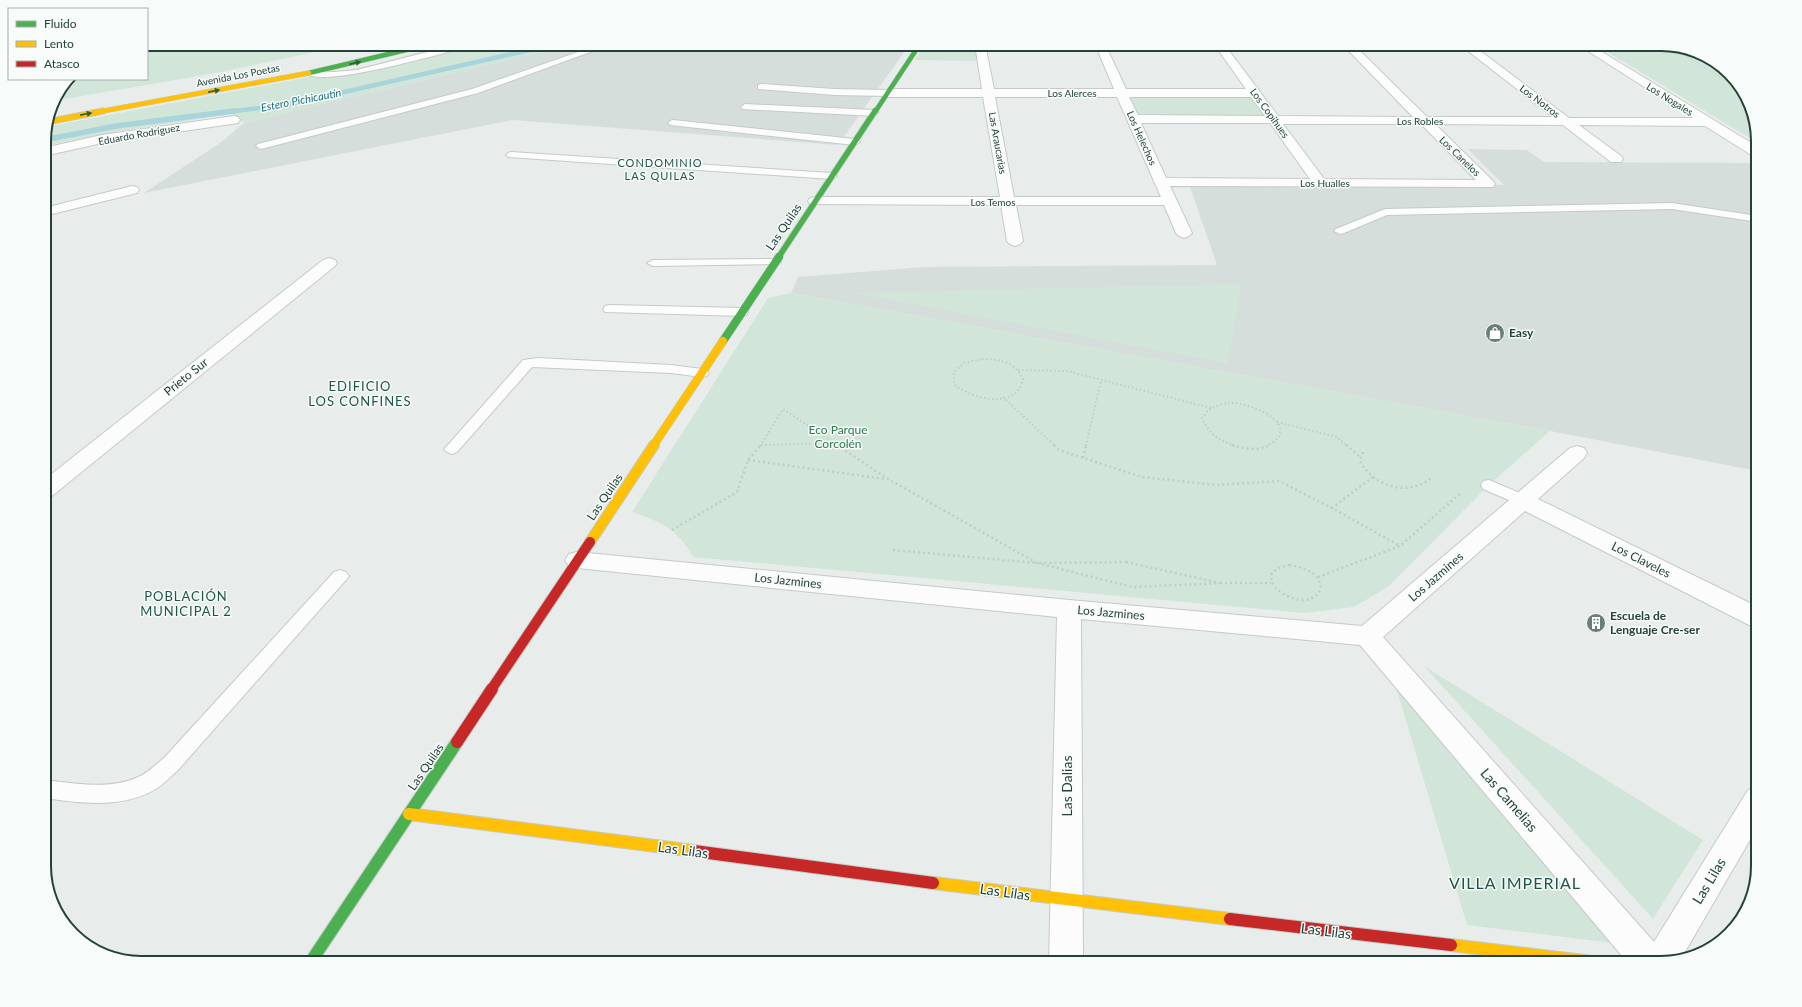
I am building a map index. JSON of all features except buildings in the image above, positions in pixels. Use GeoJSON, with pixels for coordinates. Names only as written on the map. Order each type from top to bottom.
{"type":"FeatureCollection","features":[{"type":"Feature","properties":{"kind":"street"},"geometry":{"type":"LineString","coordinates":[[343,55],[361,51]]}},
{"type":"Feature","properties":{"kind":"street","name":"Avenida Los Poetas"},"geometry":{"type":"LineString","coordinates":[[54,121],[309,73],[402,51]]}},
{"type":"Feature","properties":{"kind":"street","name":"Las Quilas"},"geometry":{"type":"LineString","coordinates":[[315,956],[915,51]]}},
{"type":"Feature","properties":{"kind":"street","name":"Las Araucarias"},"geometry":{"type":"LineString","coordinates":[[981,51],[1015,241]]}},
{"type":"Feature","properties":{"kind":"street","name":"Los Helechos"},"geometry":{"type":"LineString","coordinates":[[1103,51],[1184,233]]}},
{"type":"Feature","properties":{"kind":"street","name":"Los Copihues"},"geometry":{"type":"LineString","coordinates":[[1225,51],[1320,183]]}},
{"type":"Feature","properties":{"kind":"street","name":"Los Canelos"},"geometry":{"type":"LineString","coordinates":[[1354,51],[1488,184]]}},
{"type":"Feature","properties":{"kind":"street","name":"Los Notros"},"geometry":{"type":"LineString","coordinates":[[1473,51],[1616,159]]}},
{"type":"Feature","properties":{"kind":"street","name":"Los Nogales"},"geometry":{"type":"LineString","coordinates":[[1593,51],[1751,149]]}},
{"type":"Feature","properties":{"kind":"street","name":"Los Alerces"},"geometry":{"type":"LineString","coordinates":[[888,93],[1256,93]]}},
{"type":"Feature","properties":{"kind":"street","name":"Los Robles"},"geometry":{"type":"LineString","coordinates":[[1133,119],[1706,122]]}},
{"type":"Feature","properties":{"kind":"street","name":"Eduardo Rodríguez"},"geometry":{"type":"LineString","coordinates":[[51,150],[102,139],[234,120]]}},
{"type":"Feature","properties":{"kind":"street","name":"Los Hualles"},"geometry":{"type":"LineString","coordinates":[[1161,182],[1488,184]]}},
{"type":"Feature","properties":{"kind":"street"},"geometry":{"type":"LineString","coordinates":[[51,210],[132,190]]}},
{"type":"Feature","properties":{"kind":"street","name":"Los Temos"},"geometry":{"type":"LineString","coordinates":[[815,201],[1170,201]]}},
{"type":"Feature","properties":{"kind":"street","name":"Prieto Sur"},"geometry":{"type":"LineString","coordinates":[[51,485],[329,263]]}},
{"type":"Feature","properties":{"kind":"street","name":"Los Jazmines"},"geometry":{"type":"LineString","coordinates":[[577,560],[1068,609],[1367,636],[1524,501],[1577,453]]}},
{"type":"Feature","properties":{"kind":"street","name":"Los Claveles"},"geometry":{"type":"LineString","coordinates":[[1524,501],[1751,614]]}},
{"type":"Feature","properties":{"kind":"street","name":"Las Dalias"},"geometry":{"type":"LineString","coordinates":[[1066,956],[1068,609]]}},
{"type":"Feature","properties":{"kind":"street","name":"Las Camelias"},"geometry":{"type":"LineString","coordinates":[[1367,636],[1644,956]]}},
{"type":"Feature","properties":{"kind":"street","name":"Las Lilas"},"geometry":{"type":"LineString","coordinates":[[1664,956],[1751,811]]}},
{"type":"Feature","properties":{"kind":"street","name":"Las Lilas"},"geometry":{"type":"LineString","coordinates":[[409,814],[1067,900],[1542,956]]}},
{"type":"Feature","properties":{"kind":"lane"},"geometry":{"type":"LineString","coordinates":[[309,73],[357,72],[440,51]]}},
{"type":"Feature","properties":{"kind":"lane"},"geometry":{"type":"LineString","coordinates":[[261,146],[474,91],[588,51]]}},
{"type":"Feature","properties":{"kind":"lane"},"geometry":{"type":"LineString","coordinates":[[761,87],[834,92],[888,93]]}},
{"type":"Feature","properties":{"kind":"lane"},"geometry":{"type":"LineString","coordinates":[[745,107],[874,113]]}},
{"type":"Feature","properties":{"kind":"lane"},"geometry":{"type":"LineString","coordinates":[[672,123],[855,142]]}},
{"type":"Feature","properties":{"kind":"lane"},"geometry":{"type":"LineString","coordinates":[[511,156],[832,176]]}},
{"type":"Feature","properties":{"kind":"lane"},"geometry":{"type":"LineString","coordinates":[[1340,231],[1386,212],[1672,206],[1751,218]]}},
{"type":"Feature","properties":{"kind":"lane"},"geometry":{"type":"LineString","coordinates":[[652,263],[775,262]]}},
{"type":"Feature","properties":{"kind":"lane"},"geometry":{"type":"LineString","coordinates":[[609,308],[742,312]]}},
{"type":"Feature","properties":{"kind":"lane"},"geometry":{"type":"LineString","coordinates":[[452,449],[528,363],[538,362],[702,372]]}},
{"type":"Feature","properties":{"kind":"lane"},"geometry":{"type":"LineString","coordinates":[[1489,485],[1524,501]]}},
{"type":"Feature","properties":{"kind":"lane"},"geometry":{"type":"LineString","coordinates":[[51,790],[90,794],[112,794],[142,785],[171,764],[340,576]]}},
{"type":"Feature","properties":{"kind":"path"},"geometry":{"type":"LineString","coordinates":[[1682,54],[1727,81]]}},
{"type":"Feature","properties":{"kind":"path"},"geometry":{"type":"LineString","coordinates":[[982,359],[1001,361],[1012,365],[1018,370],[1023,379],[1021,387],[1014,393],[1003,397],[983,399],[965,393],[954,384],[954,372],[964,363],[982,359]]}},
{"type":"Feature","properties":{"kind":"path"},"geometry":{"type":"LineString","coordinates":[[1018,370],[1066,371],[1211,408]]}},
{"type":"Feature","properties":{"kind":"path"},"geometry":{"type":"LineString","coordinates":[[1083,458],[1101,380]]}},
{"type":"Feature","properties":{"kind":"path"},"geometry":{"type":"LineString","coordinates":[[1003,397],[1059,450],[1142,477],[1216,485],[1279,481],[1332,508],[1400,546]]}},
{"type":"Feature","properties":{"kind":"path"},"geometry":{"type":"LineString","coordinates":[[1228,403],[1249,406],[1262,411],[1276,422],[1279,426],[1280,435],[1274,442],[1258,448],[1236,447],[1216,439],[1207,431],[1203,418],[1207,411],[1211,408],[1228,403]]}},
{"type":"Feature","properties":{"kind":"path"},"geometry":{"type":"LineString","coordinates":[[672,530],[737,492],[748,460],[761,445],[784,409],[833,444],[888,479],[1037,563],[1132,587],[1220,583],[1271,583]]}},
{"type":"Feature","properties":{"kind":"path"},"geometry":{"type":"LineString","coordinates":[[1276,422],[1337,437],[1360,457],[1364,469],[1373,477],[1390,486],[1416,488],[1426,484],[1431,478]]}},
{"type":"Feature","properties":{"kind":"path"},"geometry":{"type":"LineString","coordinates":[[761,445],[833,444]]}},
{"type":"Feature","properties":{"kind":"path"},"geometry":{"type":"LineString","coordinates":[[1360,457],[1363,452]]}},
{"type":"Feature","properties":{"kind":"path"},"geometry":{"type":"LineString","coordinates":[[748,460],[888,479]]}},
{"type":"Feature","properties":{"kind":"path"},"geometry":{"type":"LineString","coordinates":[[1332,508],[1373,477]]}},
{"type":"Feature","properties":{"kind":"path"},"geometry":{"type":"LineString","coordinates":[[1318,577],[1400,546],[1462,492]]}},
{"type":"Feature","properties":{"kind":"path"},"geometry":{"type":"LineString","coordinates":[[893,550],[1037,563],[1126,562],[1220,583]]}},
{"type":"Feature","properties":{"kind":"path"},"geometry":{"type":"LineString","coordinates":[[1289,565],[1304,568],[1318,577],[1322,589],[1320,594],[1315,598],[1299,600],[1282,594],[1271,583],[1270,577],[1276,568],[1289,565]]}},
{"type":"Feature","properties":{"kind":"shaded area"},"geometry":{"type":"Polygon","coordinates":[[[546,51],[905,51],[838,145],[512,120],[144,193],[220,143],[244,123],[546,51]]]}},
{"type":"Feature","properties":{"kind":"shaded area"},"geometry":{"type":"Polygon","coordinates":[[[1468,149],[1527,150],[1544,162],[1751,163],[1751,470],[1550,431],[791,293],[798,277],[924,267],[1217,265],[1189,184],[1504,185],[1468,149]]]}},
{"type":"Feature","properties":{"kind":"green space"},"geometry":{"type":"Polygon","coordinates":[[[148,51],[320,51],[216,73],[61,100],[75,80],[148,80],[148,51]]]}},
{"type":"Feature","properties":{"kind":"green space"},"geometry":{"type":"Polygon","coordinates":[[[423,51],[546,51],[244,123],[232,114],[120,131],[51,145],[53,126],[372,65],[423,51]]]}},
{"type":"Feature","properties":{"kind":"green space"},"geometry":{"type":"Polygon","coordinates":[[[921,51],[976,51],[978,61],[915,60],[921,51]]]}},
{"type":"Feature","properties":{"kind":"green space"},"geometry":{"type":"Polygon","coordinates":[[[1488,51],[1586,52],[1489,52],[1488,51]]]}},
{"type":"Feature","properties":{"kind":"green space"},"geometry":{"type":"Polygon","coordinates":[[[1606,51],[1672,52],[1684,54],[1706,63],[1716,70],[1732,86],[1739,96],[1748,118],[1751,139],[1606,51]]]}},
{"type":"Feature","properties":{"kind":"green space"},"geometry":{"type":"Polygon","coordinates":[[[1127,95],[1250,95],[1265,116],[1136,116],[1127,95]]]}},
{"type":"Feature","properties":{"kind":"green space"},"geometry":{"type":"Polygon","coordinates":[[[1242,284],[1227,363],[854,293],[1242,284]]]}},
{"type":"Feature","properties":{"kind":"green space","name":"Eco Parque Corcolén"},"geometry":{"type":"Polygon","coordinates":[[[791,293],[1550,431],[1489,485],[1388,587],[1354,607],[1305,613],[693,557],[675,533],[652,519],[632,512],[768,298],[791,293]]]}},
{"type":"Feature","properties":{"kind":"green space"},"geometry":{"type":"Polygon","coordinates":[[[1424,666],[1703,840],[1653,919],[1424,666]]]}},
{"type":"Feature","properties":{"kind":"green space"},"geometry":{"type":"Polygon","coordinates":[[[1396,687],[1612,943],[1467,925],[1396,687]]]}},
{"type":"Feature","properties":{"kind":"waterway","name":"Estero Pichicautín"},"geometry":{"type":"LineString","coordinates":[[227,112],[287,105],[525,51]]}},
{"type":"Feature","properties":{"kind":"waterway","name":"Estero Pichicautín"},"geometry":{"type":"LineString","coordinates":[[227,112],[234,111]]}},
{"type":"Feature","properties":{"kind":"waterway","name":"Estero Pichicautín"},"geometry":{"type":"LineString","coordinates":[[51,139],[116,126],[227,112]]}},
{"type":"Feature","properties":{"kind":"traffic: fast"},"geometry":{"type":"LineString","coordinates":[[309,73],[402,51]]}},
{"type":"Feature","properties":{"kind":"traffic: fast"},"geometry":{"type":"LineString","coordinates":[[723,341],[915,51]]}},
{"type":"Feature","properties":{"kind":"traffic: fast"},"geometry":{"type":"LineString","coordinates":[[315,956],[457,742]]}},
{"type":"Feature","properties":{"kind":"traffic: slow"},"geometry":{"type":"LineString","coordinates":[[54,121],[309,73]]}},
{"type":"Feature","properties":{"kind":"traffic: slow"},"geometry":{"type":"LineString","coordinates":[[590,542],[723,341]]}},
{"type":"Feature","properties":{"kind":"traffic: slow"},"geometry":{"type":"LineString","coordinates":[[409,814],[694,851]]}},
{"type":"Feature","properties":{"kind":"traffic: slow"},"geometry":{"type":"LineString","coordinates":[[933,883],[1230,919]]}},
{"type":"Feature","properties":{"kind":"traffic: slow"},"geometry":{"type":"LineString","coordinates":[[1451,945],[1543,956]]}},
{"type":"Feature","properties":{"kind":"traffic: jam"},"geometry":{"type":"LineString","coordinates":[[457,742],[590,542]]}},
{"type":"Feature","properties":{"kind":"traffic: jam"},"geometry":{"type":"LineString","coordinates":[[694,851],[933,883]]}},
{"type":"Feature","properties":{"kind":"traffic: jam"},"geometry":{"type":"LineString","coordinates":[[1230,919],[1451,945]]}},
{"type":"Feature","properties":{"kind":"place","name":"Easy"},"geometry":{"type":"Point","coordinates":[1495,333]}},
{"type":"Feature","properties":{"kind":"place","name":"Escuela de Lenguaje Cre-ser"},"geometry":{"type":"Point","coordinates":[1596,623]}},
{"type":"Feature","properties":{"kind":"district","name":"CONDOMINIO LAS QUILAS"},"geometry":{"type":"Point","coordinates":[660,169]}},
{"type":"Feature","properties":{"kind":"district","name":"EDIFICIO LOS CONFINES"},"geometry":{"type":"Point","coordinates":[360,394]}},
{"type":"Feature","properties":{"kind":"district","name":"POBLACIÓN MUNICIPAL 2"},"geometry":{"type":"Point","coordinates":[186,604]}},
{"type":"Feature","properties":{"kind":"district","name":"VILLA IMPERIAL"},"geometry":{"type":"Point","coordinates":[1515,883]}}]}
